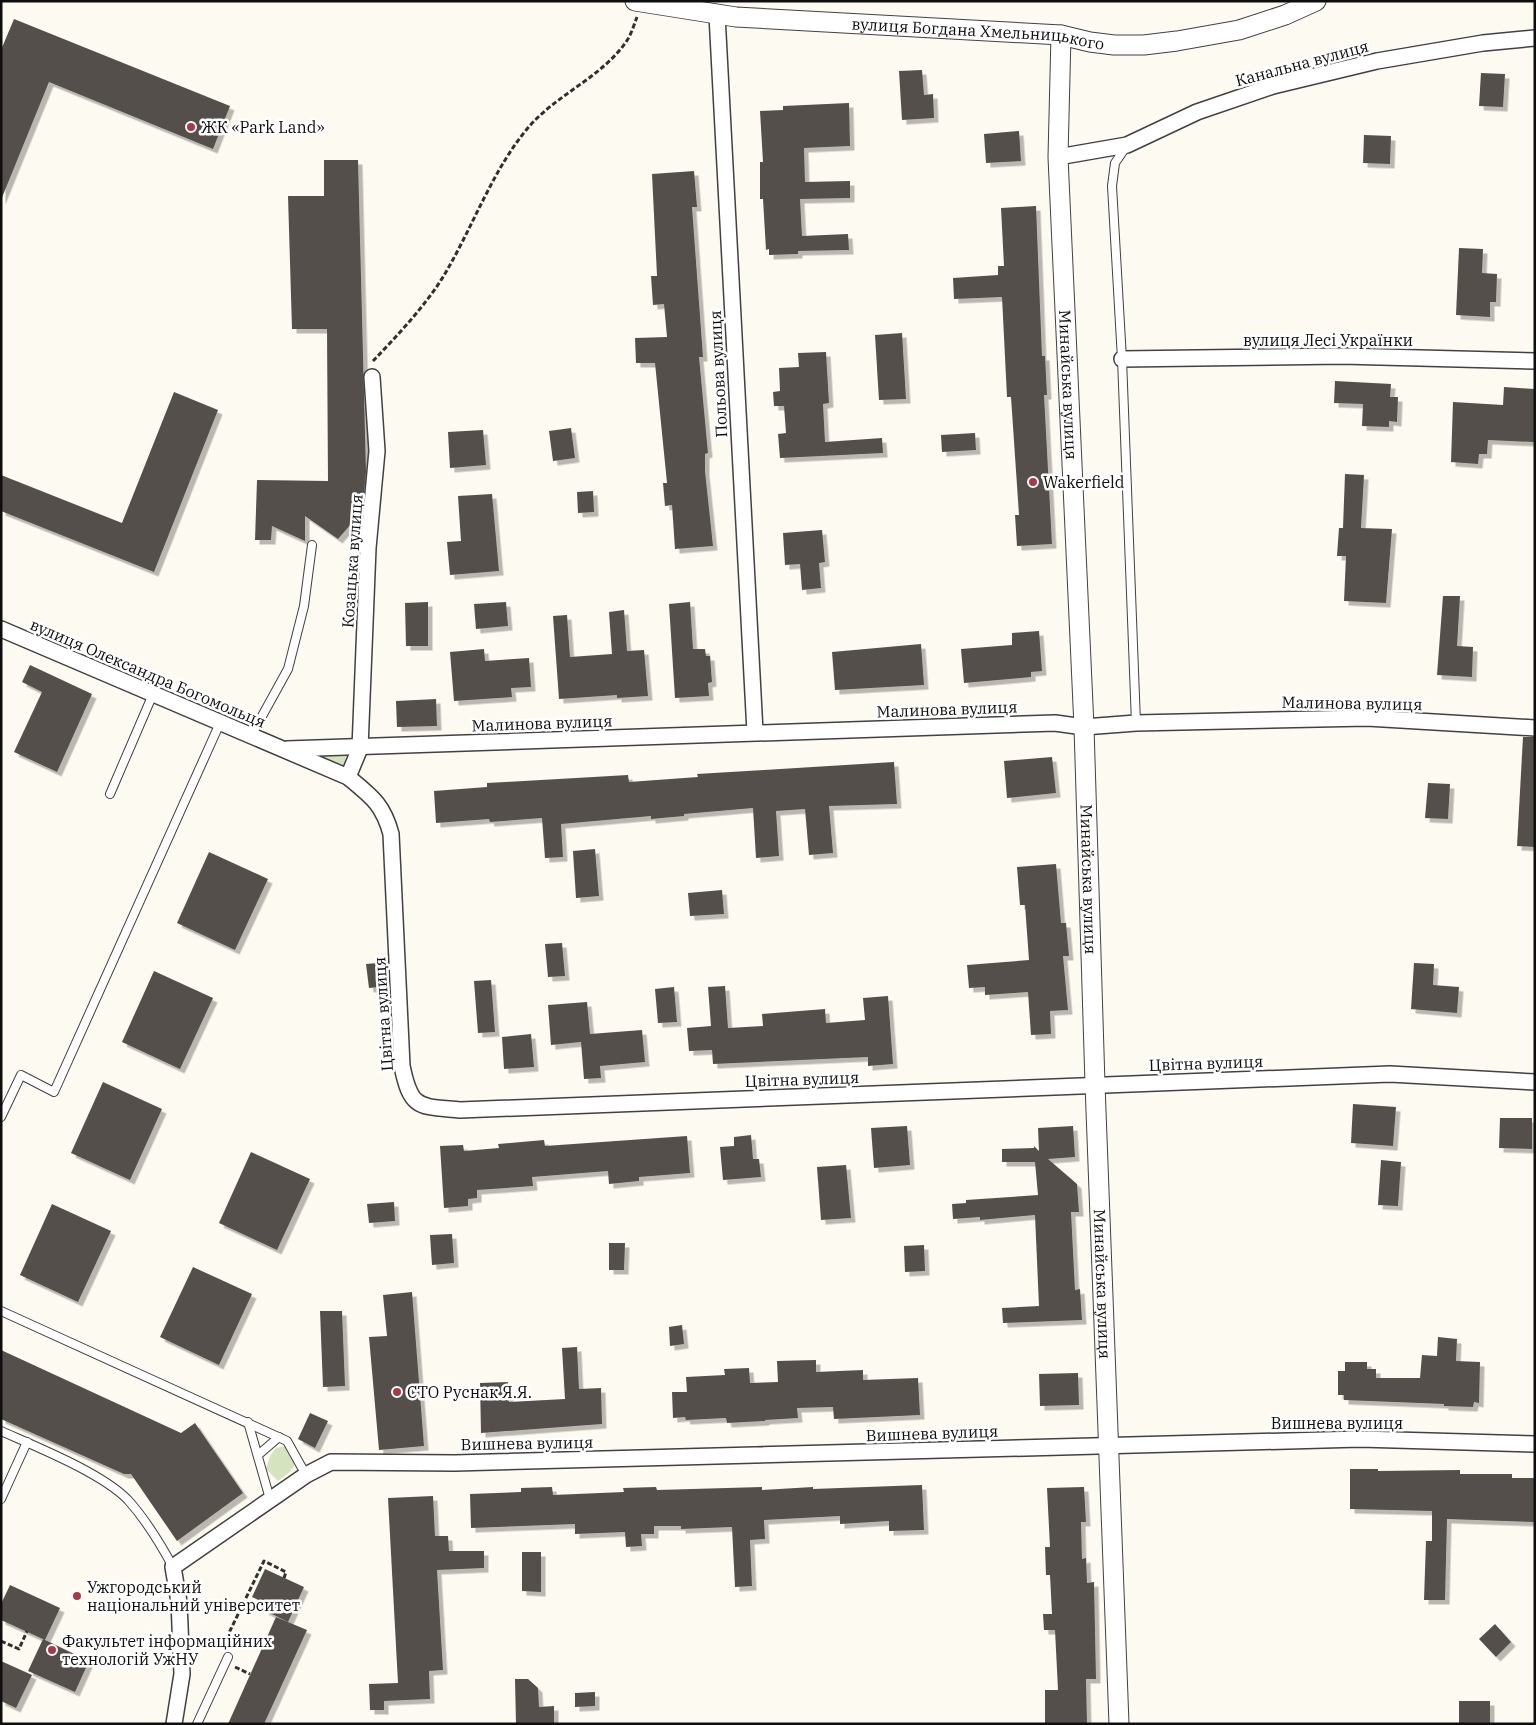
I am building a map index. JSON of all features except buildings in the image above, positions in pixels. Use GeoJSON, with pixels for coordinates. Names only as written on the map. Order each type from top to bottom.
{"type":"FeatureCollection","features":[{"type":"Feature","properties":{"kind":"street","name":"вулиця Богдана Хмельницького"},"geometry":{"type":"LineString","coordinates":[[639,2],[1062,35],[1090,42],[1114,45],[1144,45],[1239,30],[1285,15],[1316,1]]}},
{"type":"Feature","properties":{"kind":"street","name":"Польова вулиця"},"geometry":{"type":"LineString","coordinates":[[718,8],[755,732]]}},
{"type":"Feature","properties":{"kind":"street","name":"Минайська вулиця"},"geometry":{"type":"LineString","coordinates":[[1062,35],[1058,157],[1084,727],[1095,1084],[1119,1724]]}},
{"type":"Feature","properties":{"kind":"street","name":"Канальна вулиця"},"geometry":{"type":"LineString","coordinates":[[1058,157],[1127,146],[1198,112],[1274,86],[1377,61],[1482,43],[1535,38]]}},
{"type":"Feature","properties":{"kind":"street","name":"вулиця Лесі Українки"},"geometry":{"type":"LineString","coordinates":[[1122,359],[1342,356],[1535,361]]}},
{"type":"Feature","properties":{"kind":"street","name":"Козацька вулиця"},"geometry":{"type":"LineString","coordinates":[[360,748],[368,548],[377,450],[372,377]]}},
{"type":"Feature","properties":{"kind":"street","name":"вулиця Олександра Богомольця"},"geometry":{"type":"LineString","coordinates":[[1,629],[348,777]]}},
{"type":"Feature","properties":{"kind":"street","name":"Малинова вулиця"},"geometry":{"type":"LineString","coordinates":[[281,749],[360,748],[755,732],[1055,723],[1084,727],[1136,723],[1368,718],[1535,728]]}},
{"type":"Feature","properties":{"kind":"street"},"geometry":{"type":"LineString","coordinates":[[348,777],[360,748]]}},
{"type":"Feature","properties":{"kind":"street","name":"Цвітна вулиця"},"geometry":{"type":"LineString","coordinates":[[348,777],[375,801],[386,815],[391,834],[402,1066],[407,1090],[415,1101],[428,1107],[460,1110],[1390,1074],[1535,1082]]}},
{"type":"Feature","properties":{"kind":"street","name":"Вишнева вулиця"},"geometry":{"type":"LineString","coordinates":[[306,1475],[330,1462],[456,1463],[1360,1439],[1535,1444]]}},
{"type":"Feature","properties":{"kind":"street"},"geometry":{"type":"LineString","coordinates":[[174,1724],[182,1674],[179,1602],[173,1566],[306,1475]]}},
{"type":"Feature","properties":{"kind":"lane"},"geometry":{"type":"LineString","coordinates":[[1127,146],[1115,163],[1112,186],[1122,359],[1136,723]]}},
{"type":"Feature","properties":{"kind":"lane"},"geometry":{"type":"LineString","coordinates":[[251,736],[288,669],[304,606],[312,545]]}},
{"type":"Feature","properties":{"kind":"lane"},"geometry":{"type":"LineString","coordinates":[[110,794],[153,694]]}},
{"type":"Feature","properties":{"kind":"lane"},"geometry":{"type":"LineString","coordinates":[[1,1117],[20,1075],[54,1092],[220,723]]}},
{"type":"Feature","properties":{"kind":"lane"},"geometry":{"type":"LineString","coordinates":[[1,1311],[287,1441],[306,1475]]}},
{"type":"Feature","properties":{"kind":"lane"},"geometry":{"type":"LineString","coordinates":[[248,1422],[270,1499]]}},
{"type":"Feature","properties":{"kind":"lane"},"geometry":{"type":"LineString","coordinates":[[1,1431],[106,1482],[128,1500],[154,1533],[173,1566]]}},
{"type":"Feature","properties":{"kind":"lane"},"geometry":{"type":"LineString","coordinates":[[258,1455],[279,1437]]}},
{"type":"Feature","properties":{"kind":"lane"},"geometry":{"type":"LineString","coordinates":[[1,1499],[27,1442]]}},
{"type":"Feature","properties":{"kind":"lane"},"geometry":{"type":"LineString","coordinates":[[197,1724],[228,1657]]}},
{"type":"Feature","properties":{"kind":"path"},"geometry":{"type":"LineString","coordinates":[[372,377],[372,363],[442,278],[506,161],[527,129],[548,108],[583,83],[621,48],[627,41],[639,2]]}},
{"type":"Feature","properties":{"kind":"path"},"geometry":{"type":"LineString","coordinates":[[228,1657],[226,1639],[264,1561],[286,1572],[284,1578]]}},
{"type":"Feature","properties":{"kind":"path"},"geometry":{"type":"LineString","coordinates":[[1,1641],[19,1649],[27,1632]]}},
{"type":"Feature","properties":{"kind":"green space"},"geometry":{"type":"Polygon","coordinates":[[[347,753],[344,766],[317,756],[347,753]]]}},
{"type":"Feature","properties":{"kind":"green space"},"geometry":{"type":"Polygon","coordinates":[[[286,1446],[295,1464],[290,1472],[278,1481],[266,1469],[270,1456],[276,1448],[286,1446]]]}},
{"type":"Feature","properties":{"kind":"place","name":"ЖК «Park Land»"},"geometry":{"type":"Point","coordinates":[191,127]}},
{"type":"Feature","properties":{"kind":"place","name":"Wakerfield"},"geometry":{"type":"Point","coordinates":[1033,482]}},
{"type":"Feature","properties":{"kind":"place","name":"СТО Руснак Я.Я."},"geometry":{"type":"Point","coordinates":[397,1392]}},
{"type":"Feature","properties":{"kind":"place","name":"Ужгородський національний університет"},"geometry":{"type":"Point","coordinates":[77,1596]}},
{"type":"Feature","properties":{"kind":"place","name":"Факультет інформаційних технологій УжНУ"},"geometry":{"type":"Point","coordinates":[52,1650]}}]}
